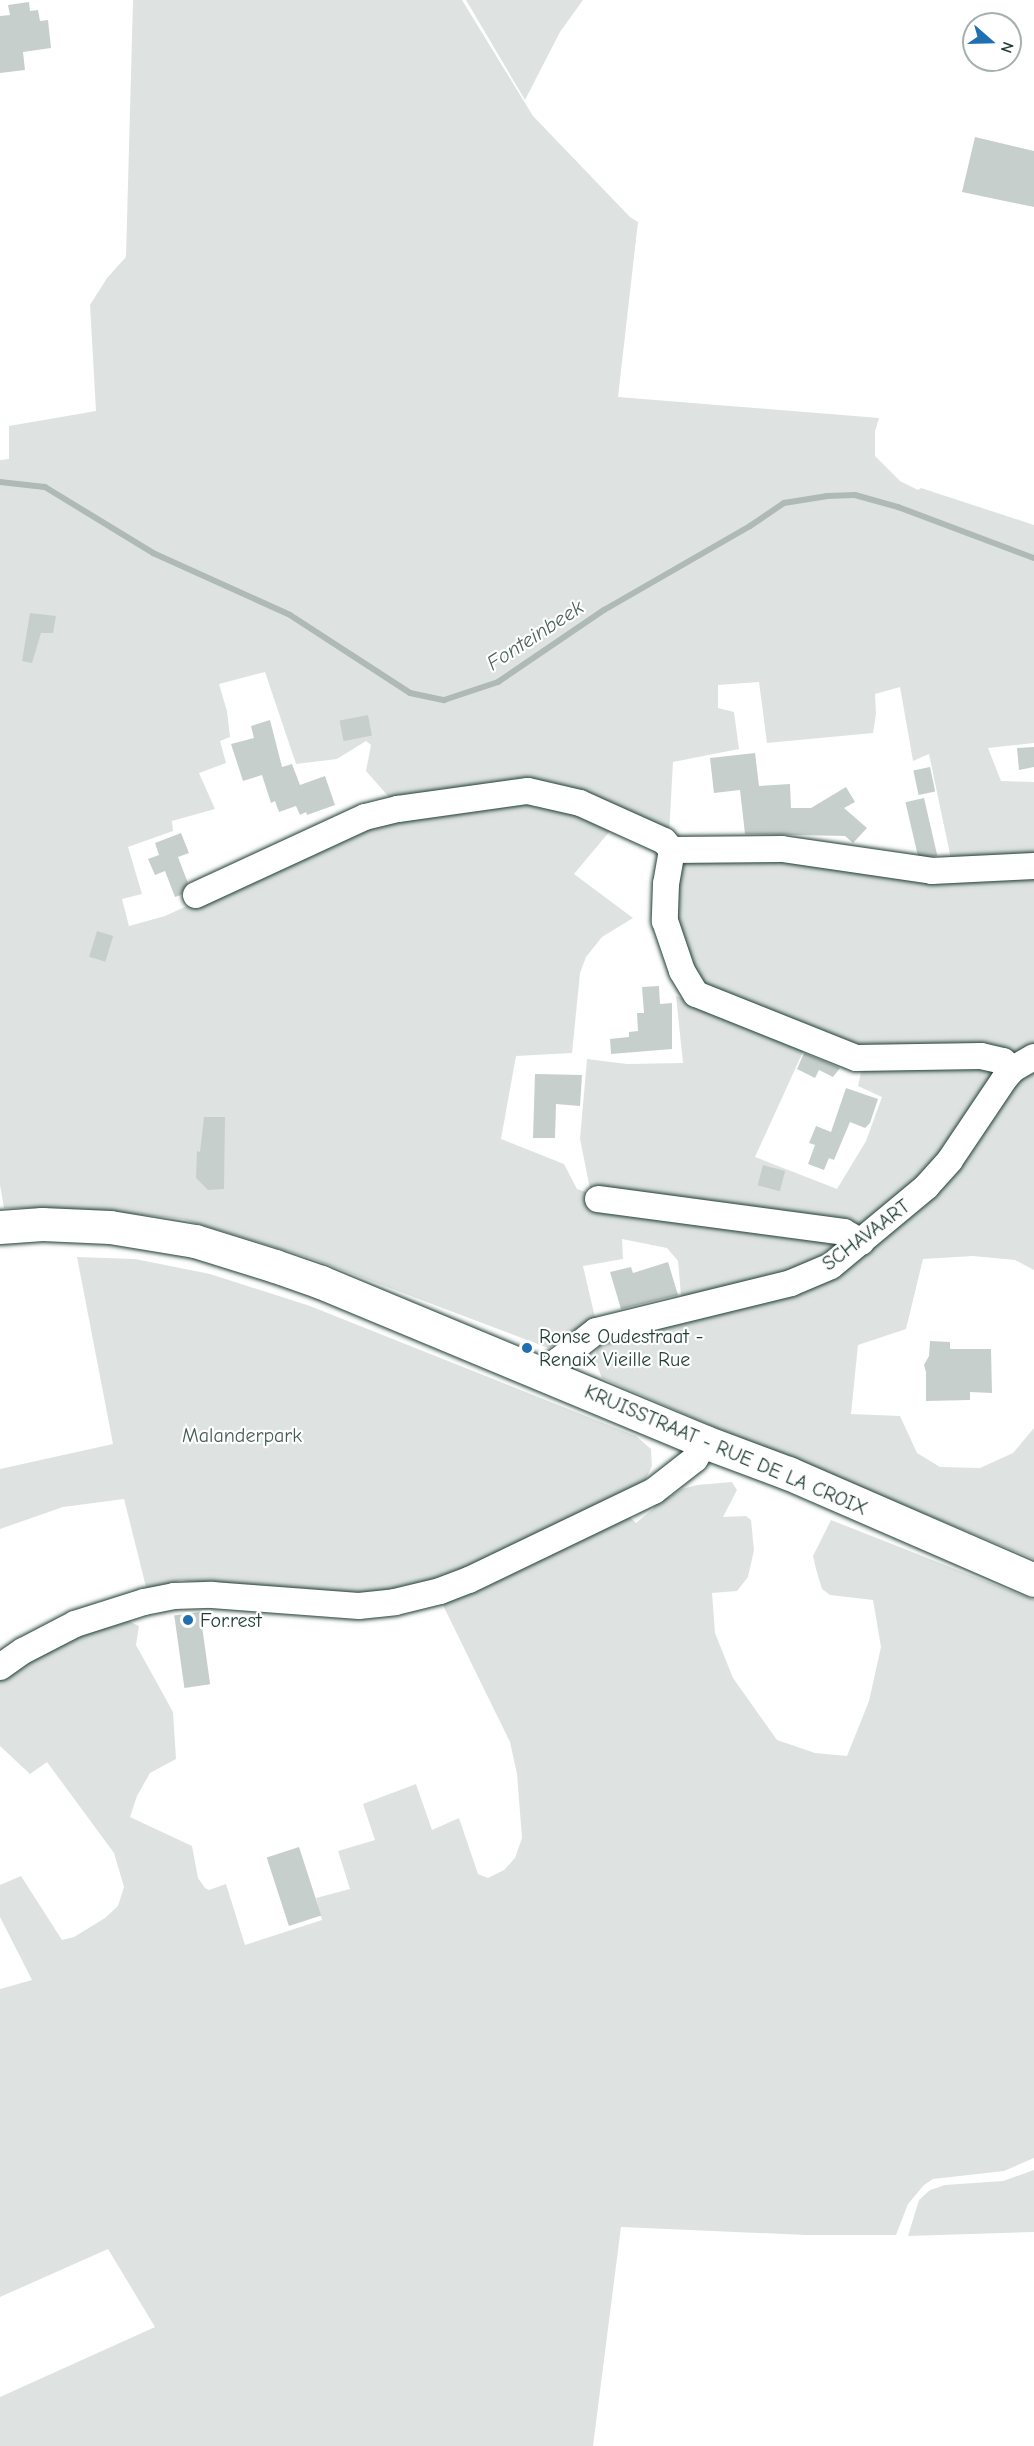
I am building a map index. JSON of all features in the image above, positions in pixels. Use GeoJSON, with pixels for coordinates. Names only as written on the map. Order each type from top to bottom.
{"type":"FeatureCollection","features":[{"type":"Feature","properties":{"kind":"main road","name":"KRUISSTRAAT - RUE DE LA CROIX"},"geometry":{"type":"LineString","coordinates":[[0,1227],[42,1224],[110,1227],[164,1235],[221,1248],[321,1282],[705,1442],[788,1473],[1034,1580]]}},
{"type":"Feature","properties":{"kind":"street"},"geometry":{"type":"LineString","coordinates":[[196,895],[365,818],[508,792],[546,793],[580,803],[664,841],[672,850],[782,849],[932,871],[1034,866]]}},
{"type":"Feature","properties":{"kind":"street"},"geometry":{"type":"LineString","coordinates":[[672,850],[666,884],[665,921],[682,971],[696,994],[856,1058],[981,1056],[1024,1063]]}},
{"type":"Feature","properties":{"kind":"street","name":"SCHAVAART"},"geometry":{"type":"LineString","coordinates":[[547,1376],[558,1361],[596,1331],[791,1283],[831,1266],[932,1181],[950,1160],[987,1101],[1024,1063]]}},
{"type":"Feature","properties":{"kind":"street"},"geometry":{"type":"LineString","coordinates":[[598,1199],[844,1232],[861,1242]]}},
{"type":"Feature","properties":{"kind":"street"},"geometry":{"type":"LineString","coordinates":[[0,1667],[23,1651],[75,1624],[144,1602],[174,1596],[212,1595],[359,1606],[395,1602],[440,1591],[469,1580],[654,1491],[695,1459],[705,1442]]}},
{"type":"Feature","properties":{"kind":"green space"},"geometry":{"type":"Polygon","coordinates":[[[133,0],[462,0],[533,116],[630,217],[638,222],[618,397],[879,418],[875,431],[875,456],[900,481],[918,490],[921,488],[1034,525],[1034,743],[988,748],[1001,781],[1034,782],[1034,861],[952,864],[929,754],[913,761],[900,687],[875,694],[876,714],[873,733],[767,743],[759,682],[718,685],[718,708],[734,712],[739,749],[673,762],[669,835],[558,790],[528,785],[395,804],[366,771],[371,745],[366,741],[337,759],[296,764],[265,672],[219,684],[227,711],[230,737],[220,741],[226,763],[199,773],[215,809],[172,821],[173,831],[128,847],[142,894],[122,899],[129,926],[165,916],[363,825],[386,818],[486,799],[535,795],[560,800],[615,825],[574,874],[633,918],[602,937],[586,957],[580,973],[572,1053],[516,1056],[501,1139],[564,1164],[577,1189],[591,1194],[580,1139],[587,1059],[627,1064],[683,1063],[676,996],[807,1043],[755,1157],[837,1189],[866,1141],[882,1097],[858,1086],[863,1063],[873,1069],[886,1069],[891,1053],[851,1052],[698,988],[684,970],[670,922],[668,905],[671,875],[677,866],[701,859],[743,859],[816,863],[932,878],[978,880],[1034,876],[1034,1270],[1015,1260],[973,1256],[923,1259],[906,1329],[858,1345],[851,1414],[900,1416],[917,1453],[940,1467],[980,1468],[1013,1453],[1034,1428],[1034,1559],[602,1378],[595,1361],[601,1342],[683,1318],[678,1261],[667,1248],[622,1239],[623,1259],[583,1266],[597,1326],[548,1348],[313,1259],[183,1219],[83,1209],[4,1208],[0,1185],[0,460],[9,459],[9,426],[96,411],[90,305],[107,278],[126,257],[133,0]]]}},
{"type":"Feature","properties":{"kind":"green space"},"geometry":{"type":"Polygon","coordinates":[[[466,0],[583,0],[560,32],[525,100],[466,0]]]}},
{"type":"Feature","properties":{"kind":"green space","name":"Malanderpark"},"geometry":{"type":"Polygon","coordinates":[[[77,1257],[135,1259],[210,1274],[310,1306],[636,1436],[651,1449],[652,1466],[642,1486],[619,1507],[636,1523],[653,1509],[658,1501],[682,1489],[697,1485],[732,1482],[737,1490],[723,1517],[746,1516],[751,1520],[754,1550],[748,1577],[737,1591],[712,1593],[715,1633],[733,1678],[777,1740],[815,1753],[847,1756],[869,1701],[881,1647],[873,1600],[830,1595],[822,1589],[813,1556],[831,1520],[1034,1600],[1034,2158],[1004,2171],[933,2179],[924,2185],[908,2204],[896,2235],[806,2235],[621,2227],[593,2446],[0,2446],[0,2397],[155,2327],[108,2249],[0,2297],[0,1989],[32,1980],[0,1917],[0,1885],[21,1876],[62,1940],[74,1937],[105,1918],[118,1906],[124,1887],[114,1853],[47,1762],[30,1774],[0,1746],[0,1673],[26,1655],[122,1618],[139,1626],[136,1645],[173,1712],[176,1759],[150,1773],[137,1796],[130,1817],[192,1846],[198,1878],[205,1888],[209,1890],[226,1884],[245,1945],[322,1920],[316,1898],[350,1889],[338,1851],[375,1840],[363,1804],[416,1784],[432,1830],[459,1818],[478,1874],[488,1878],[504,1870],[515,1858],[522,1838],[517,1774],[510,1742],[435,1589],[365,1594],[264,1591],[181,1580],[147,1591],[124,1499],[63,1507],[0,1529],[0,1469],[113,1444],[77,1257]]]}},
{"type":"Feature","properties":{"kind":"green space"},"geometry":{"type":"Polygon","coordinates":[[[1034,2170],[1034,2232],[908,2236],[919,2200],[930,2190],[945,2185],[1003,2181],[1034,2170]]]}},
{"type":"Feature","properties":{"kind":"building"},"geometry":{"type":"Polygon","coordinates":[[[29,2],[30,11],[38,10],[40,21],[48,20],[51,48],[23,52],[25,70],[0,73],[0,16],[10,15],[8,5],[29,2]]]}},
{"type":"Feature","properties":{"kind":"building"},"geometry":{"type":"Polygon","coordinates":[[[975,137],[1034,151],[1034,207],[962,192],[975,137]]]}},
{"type":"Feature","properties":{"kind":"building"},"geometry":{"type":"Polygon","coordinates":[[[30,613],[56,616],[53,633],[41,633],[32,663],[22,661],[30,613]]]}},
{"type":"Feature","properties":{"kind":"building"},"geometry":{"type":"Polygon","coordinates":[[[368,715],[372,736],[344,741],[340,721],[368,715]]]}},
{"type":"Feature","properties":{"kind":"building"},"geometry":{"type":"Polygon","coordinates":[[[270,720],[282,767],[292,764],[300,785],[325,776],[335,805],[307,815],[306,812],[300,815],[296,806],[279,812],[275,801],[271,803],[262,775],[243,781],[231,744],[254,738],[251,726],[270,720]]]}},
{"type":"Feature","properties":{"kind":"building"},"geometry":{"type":"Polygon","coordinates":[[[1034,747],[1034,767],[1019,770],[1017,748],[1034,747]]]}},
{"type":"Feature","properties":{"kind":"building"},"geometry":{"type":"Polygon","coordinates":[[[755,753],[759,786],[790,784],[791,808],[811,808],[846,787],[855,802],[844,808],[867,828],[853,843],[845,836],[745,834],[740,790],[714,793],[710,758],[755,753]]]}},
{"type":"Feature","properties":{"kind":"building"},"geometry":{"type":"Polygon","coordinates":[[[930,767],[935,791],[919,795],[913,771],[930,767]]]}},
{"type":"Feature","properties":{"kind":"building"},"geometry":{"type":"Polygon","coordinates":[[[924,798],[937,855],[919,860],[905,802],[924,798]]]}},
{"type":"Feature","properties":{"kind":"building"},"geometry":{"type":"Polygon","coordinates":[[[181,833],[189,853],[178,857],[188,883],[181,895],[175,897],[165,871],[155,875],[148,859],[159,855],[155,843],[181,833]]]}},
{"type":"Feature","properties":{"kind":"building"},"geometry":{"type":"Polygon","coordinates":[[[97,931],[113,936],[105,962],[89,957],[97,931]]]}},
{"type":"Feature","properties":{"kind":"building"},"geometry":{"type":"Polygon","coordinates":[[[659,986],[660,1004],[672,1003],[672,1049],[611,1054],[610,1039],[629,1037],[629,1032],[638,1031],[637,1013],[644,1013],[642,987],[659,986]]]}},
{"type":"Feature","properties":{"kind":"building"},"geometry":{"type":"Polygon","coordinates":[[[804,1053],[840,1068],[833,1077],[819,1070],[815,1078],[797,1069],[804,1053]]]}},
{"type":"Feature","properties":{"kind":"building"},"geometry":{"type":"Polygon","coordinates":[[[535,1074],[582,1075],[580,1106],[556,1104],[555,1138],[533,1138],[535,1074]]]}},
{"type":"Feature","properties":{"kind":"building"},"geometry":{"type":"Polygon","coordinates":[[[846,1088],[878,1099],[870,1123],[865,1128],[850,1122],[834,1160],[829,1158],[824,1170],[808,1164],[815,1145],[809,1143],[816,1126],[831,1132],[846,1088]]]}},
{"type":"Feature","properties":{"kind":"building"},"geometry":{"type":"Polygon","coordinates":[[[204,1117],[225,1117],[224,1189],[208,1190],[196,1178],[197,1151],[200,1152],[204,1117]]]}},
{"type":"Feature","properties":{"kind":"building"},"geometry":{"type":"Polygon","coordinates":[[[763,1165],[785,1171],[780,1191],[758,1185],[763,1165]]]}},
{"type":"Feature","properties":{"kind":"building"},"geometry":{"type":"Polygon","coordinates":[[[668,1262],[678,1295],[621,1309],[610,1272],[631,1267],[633,1273],[668,1262]]]}},
{"type":"Feature","properties":{"kind":"building"},"geometry":{"type":"Polygon","coordinates":[[[930,1341],[950,1342],[950,1349],[991,1349],[992,1393],[970,1392],[970,1400],[926,1401],[924,1365],[929,1356],[930,1341]]]}},
{"type":"Feature","properties":{"kind":"building"},"geometry":{"type":"Polygon","coordinates":[[[200,1612],[210,1684],[184,1688],[174,1616],[200,1612]]]}},
{"type":"Feature","properties":{"kind":"building"},"geometry":{"type":"Polygon","coordinates":[[[299,1847],[321,1915],[289,1926],[267,1858],[299,1847]]]}},
{"type":"Feature","properties":{"kind":"waterway","name":"Fonteinbeek"},"geometry":{"type":"LineString","coordinates":[[0,482],[45,487],[153,553],[290,615],[410,693],[444,700],[498,682],[604,610],[750,526],[784,503],[827,496],[855,495],[898,507],[1034,558]]}},
{"type":"Feature","properties":{"kind":"place","name":"Ronse Oudestraat - Renaix Vieille Rue"},"geometry":{"type":"Point","coordinates":[527,1348]}},
{"type":"Feature","properties":{"kind":"place","name":"For.rest"},"geometry":{"type":"Point","coordinates":[188,1620]}}]}
